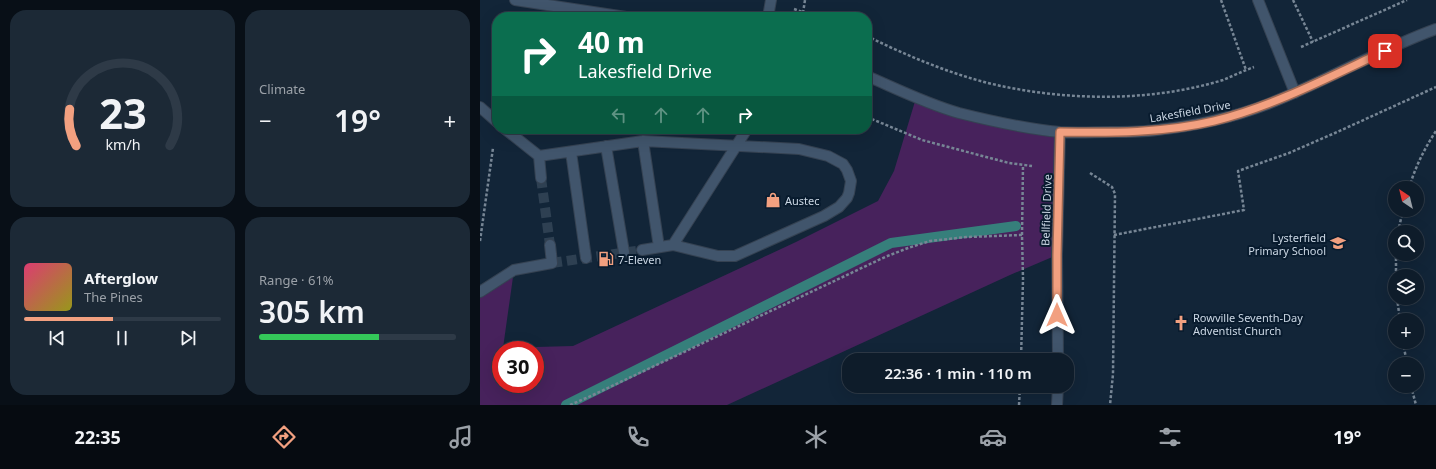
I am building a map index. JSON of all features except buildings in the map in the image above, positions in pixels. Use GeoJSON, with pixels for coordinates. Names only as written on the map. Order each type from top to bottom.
{"type":"FeatureCollection","features":[{"type":"Feature","properties":{"kind":"street"},"geometry":{"type":"LineString","coordinates":[[514,0],[593,12]]}},
{"type":"Feature","properties":{"kind":"street"},"geometry":{"type":"LineString","coordinates":[[769,12],[771,0]]}},
{"type":"Feature","properties":{"kind":"street"},"geometry":{"type":"LineString","coordinates":[[1258,0],[1295,93]]}},
{"type":"Feature","properties":{"kind":"street","name":"Lakesfield Drive"},"geometry":{"type":"LineString","coordinates":[[872,78],[926,102],[958,112],[1011,124],[1060,132],[1156,131],[1213,121],[1266,104],[1295,93],[1436,29]]}},
{"type":"Feature","properties":{"kind":"street"},"geometry":{"type":"LineString","coordinates":[[480,107],[492,118]]}},
{"type":"Feature","properties":{"kind":"street","name":"Bellfield Drive"},"geometry":{"type":"LineString","coordinates":[[1058,353],[1057,255],[1060,132]]}},
{"type":"Feature","properties":{"kind":"street"},"geometry":{"type":"LineString","coordinates":[[511,134],[539,156],[643,141],[799,149],[828,156],[837,160],[843,164],[851,181],[851,187],[847,198],[838,207],[824,216],[735,256],[718,256],[673,245],[642,250]]}},
{"type":"Feature","properties":{"kind":"street"},"geometry":{"type":"LineString","coordinates":[[673,245],[744,134]]}},
{"type":"Feature","properties":{"kind":"street"},"geometry":{"type":"LineString","coordinates":[[643,141],[659,247]]}},
{"type":"Feature","properties":{"kind":"street"},"geometry":{"type":"LineString","coordinates":[[606,146],[624,252]]}},
{"type":"Feature","properties":{"kind":"street"},"geometry":{"type":"LineString","coordinates":[[571,152],[586,258]]}},
{"type":"Feature","properties":{"kind":"street"},"geometry":{"type":"LineString","coordinates":[[539,156],[541,178]]}},
{"type":"Feature","properties":{"kind":"street"},"geometry":{"type":"LineString","coordinates":[[480,292],[514,270],[552,263],[550,245]]}},
{"type":"Feature","properties":{"kind":"street"},"geometry":{"type":"LineString","coordinates":[[1057,405],[1058,393]]}},
{"type":"Feature","properties":{"kind":"path"},"geometry":{"type":"LineString","coordinates":[[794,9],[803,12],[805,0]]}},
{"type":"Feature","properties":{"kind":"path"},"geometry":{"type":"LineString","coordinates":[[1221,0],[1246,70]]}},
{"type":"Feature","properties":{"kind":"path"},"geometry":{"type":"LineString","coordinates":[[1293,0],[1313,42]]}},
{"type":"Feature","properties":{"kind":"path"},"geometry":{"type":"LineString","coordinates":[[1301,47],[1407,0]]}},
{"type":"Feature","properties":{"kind":"path"},"geometry":{"type":"LineString","coordinates":[[872,38],[905,54],[968,77],[1006,87],[1063,95],[1093,97],[1167,92],[1198,87],[1224,79],[1254,67]]}},
{"type":"Feature","properties":{"kind":"path"},"geometry":{"type":"LineString","coordinates":[[1114,235],[1244,210],[1238,171],[1289,153],[1335,134],[1436,87]]}},
{"type":"Feature","properties":{"kind":"path"},"geometry":{"type":"LineString","coordinates":[[872,119],[922,140],[970,154],[1023,166],[1032,166]]}},
{"type":"Feature","properties":{"kind":"path"},"geometry":{"type":"LineString","coordinates":[[1411,181],[1413,172],[1429,141],[1436,131]]}},
{"type":"Feature","properties":{"kind":"path"},"geometry":{"type":"LineString","coordinates":[[480,241],[493,147]]}},
{"type":"Feature","properties":{"kind":"path"},"geometry":{"type":"LineString","coordinates":[[1021,353],[1023,166]]}},
{"type":"Feature","properties":{"kind":"path"},"geometry":{"type":"LineString","coordinates":[[1090,173],[1112,187],[1115,194],[1112,374],[1110,405]]}},
{"type":"Feature","properties":{"kind":"path"},"geometry":{"type":"LineString","coordinates":[[570,405],[885,257],[908,248],[930,241],[967,237],[1022,235]]}},
{"type":"Feature","properties":{"kind":"path"},"geometry":{"type":"LineString","coordinates":[[1019,405],[1020,393]]}},
{"type":"Feature","properties":{"kind":"path"},"geometry":{"type":"LineString","coordinates":[[1413,393],[1416,405]]}},
{"type":"Feature","properties":{"kind":"shaded area"},"geometry":{"type":"Polygon","coordinates":[[[916,98],[926,102],[1060,132],[1057,255],[1010,275],[727,405],[480,405],[480,292],[514,270],[504,341],[492,341],[492,393],[544,393],[544,347],[573,346],[796,242],[878,201],[894,171],[916,98]]]}},
{"type":"Feature","properties":{"kind":"waterway"},"geometry":{"type":"LineString","coordinates":[[566,405],[891,243],[1016,226]]}},
{"type":"Feature","properties":{"kind":"tunnel"},"geometry":{"type":"LineString","coordinates":[[541,178],[550,245]]}},
{"type":"Feature","properties":{"kind":"tunnel"},"geometry":{"type":"LineString","coordinates":[[552,263],[642,250]]}},
{"type":"Feature","properties":{"kind":"place","name":"Austec"},"geometry":{"type":"Point","coordinates":[773,200]}},
{"type":"Feature","properties":{"kind":"place","name":"Lysterfield Primary School"},"geometry":{"type":"Point","coordinates":[1338,243]}},
{"type":"Feature","properties":{"kind":"place","name":"7-Eleven"},"geometry":{"type":"Point","coordinates":[606,259]}},
{"type":"Feature","properties":{"kind":"place","name":"Rowville Seventh-Day Adventist Church"},"geometry":{"type":"Point","coordinates":[1181,323]}},
{"type":"Feature","properties":{"kind":"route"},"geometry":{"type":"LineString","coordinates":[[1057,315],[1060,132],[1156,131],[1213,121],[1295,93],[1385,51]]}}]}
